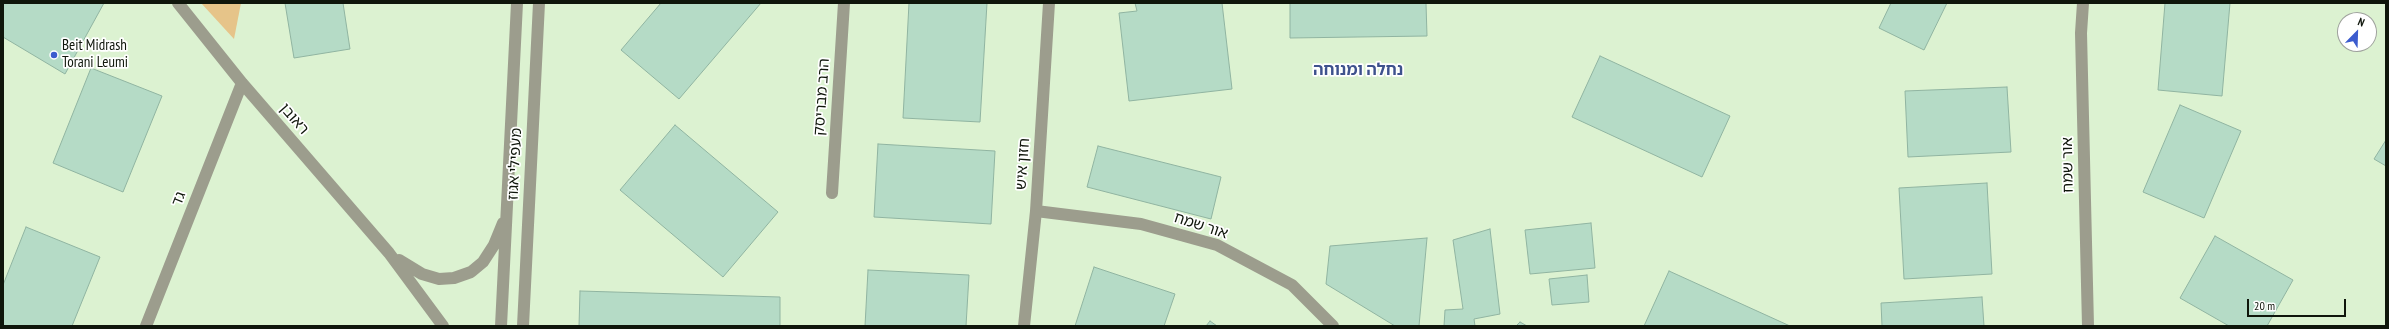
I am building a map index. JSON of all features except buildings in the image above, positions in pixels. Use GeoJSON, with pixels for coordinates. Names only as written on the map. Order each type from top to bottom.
{"type":"FeatureCollection","features":[{"type":"Feature","properties":{"kind":"street","name":"ראובן"},"geometry":{"type":"LineString","coordinates":[[178,3],[242,83],[390,253],[443,326]]}},
{"type":"Feature","properties":{"kind":"street","name":"מעפילי אגוז"},"geometry":{"type":"LineString","coordinates":[[501,326],[517,3]]}},
{"type":"Feature","properties":{"kind":"street","name":"מעפילי אגוז"},"geometry":{"type":"LineString","coordinates":[[524,326],[539,3]]}},
{"type":"Feature","properties":{"kind":"street","name":"הרב מבריסק"},"geometry":{"type":"LineString","coordinates":[[832,193],[844,3]]}},
{"type":"Feature","properties":{"kind":"street","name":"חזון איש"},"geometry":{"type":"LineString","coordinates":[[1024,326],[1036,211],[1049,3]]}},
{"type":"Feature","properties":{"kind":"street","name":"אור שמח"},"geometry":{"type":"LineString","coordinates":[[2084,3],[2081,33],[2088,326]]}},
{"type":"Feature","properties":{"kind":"street","name":"גד"},"geometry":{"type":"LineString","coordinates":[[146,326],[242,83]]}},
{"type":"Feature","properties":{"kind":"street","name":"אור שמח"},"geometry":{"type":"LineString","coordinates":[[1036,211],[1141,224],[1217,246],[1292,285],[1333,326]]}},
{"type":"Feature","properties":{"kind":"street","name":"ראובן"},"geometry":{"type":"LineString","coordinates":[[390,253],[422,274],[439,279],[454,278],[471,272],[483,262],[494,245],[507,212]]}},
{"type":"Feature","properties":{"kind":"shaded area"},"geometry":{"type":"Polygon","coordinates":[[[201,3],[241,3],[234,39],[201,3]]]}},
{"type":"Feature","properties":{"kind":"place","name":"Beit Midrash Torani Leumi"},"geometry":{"type":"Point","coordinates":[54,55]}},
{"type":"Feature","properties":{"kind":"district","name":"נחלה ומנוחה"},"geometry":{"type":"Point","coordinates":[1358,70]}}]}
